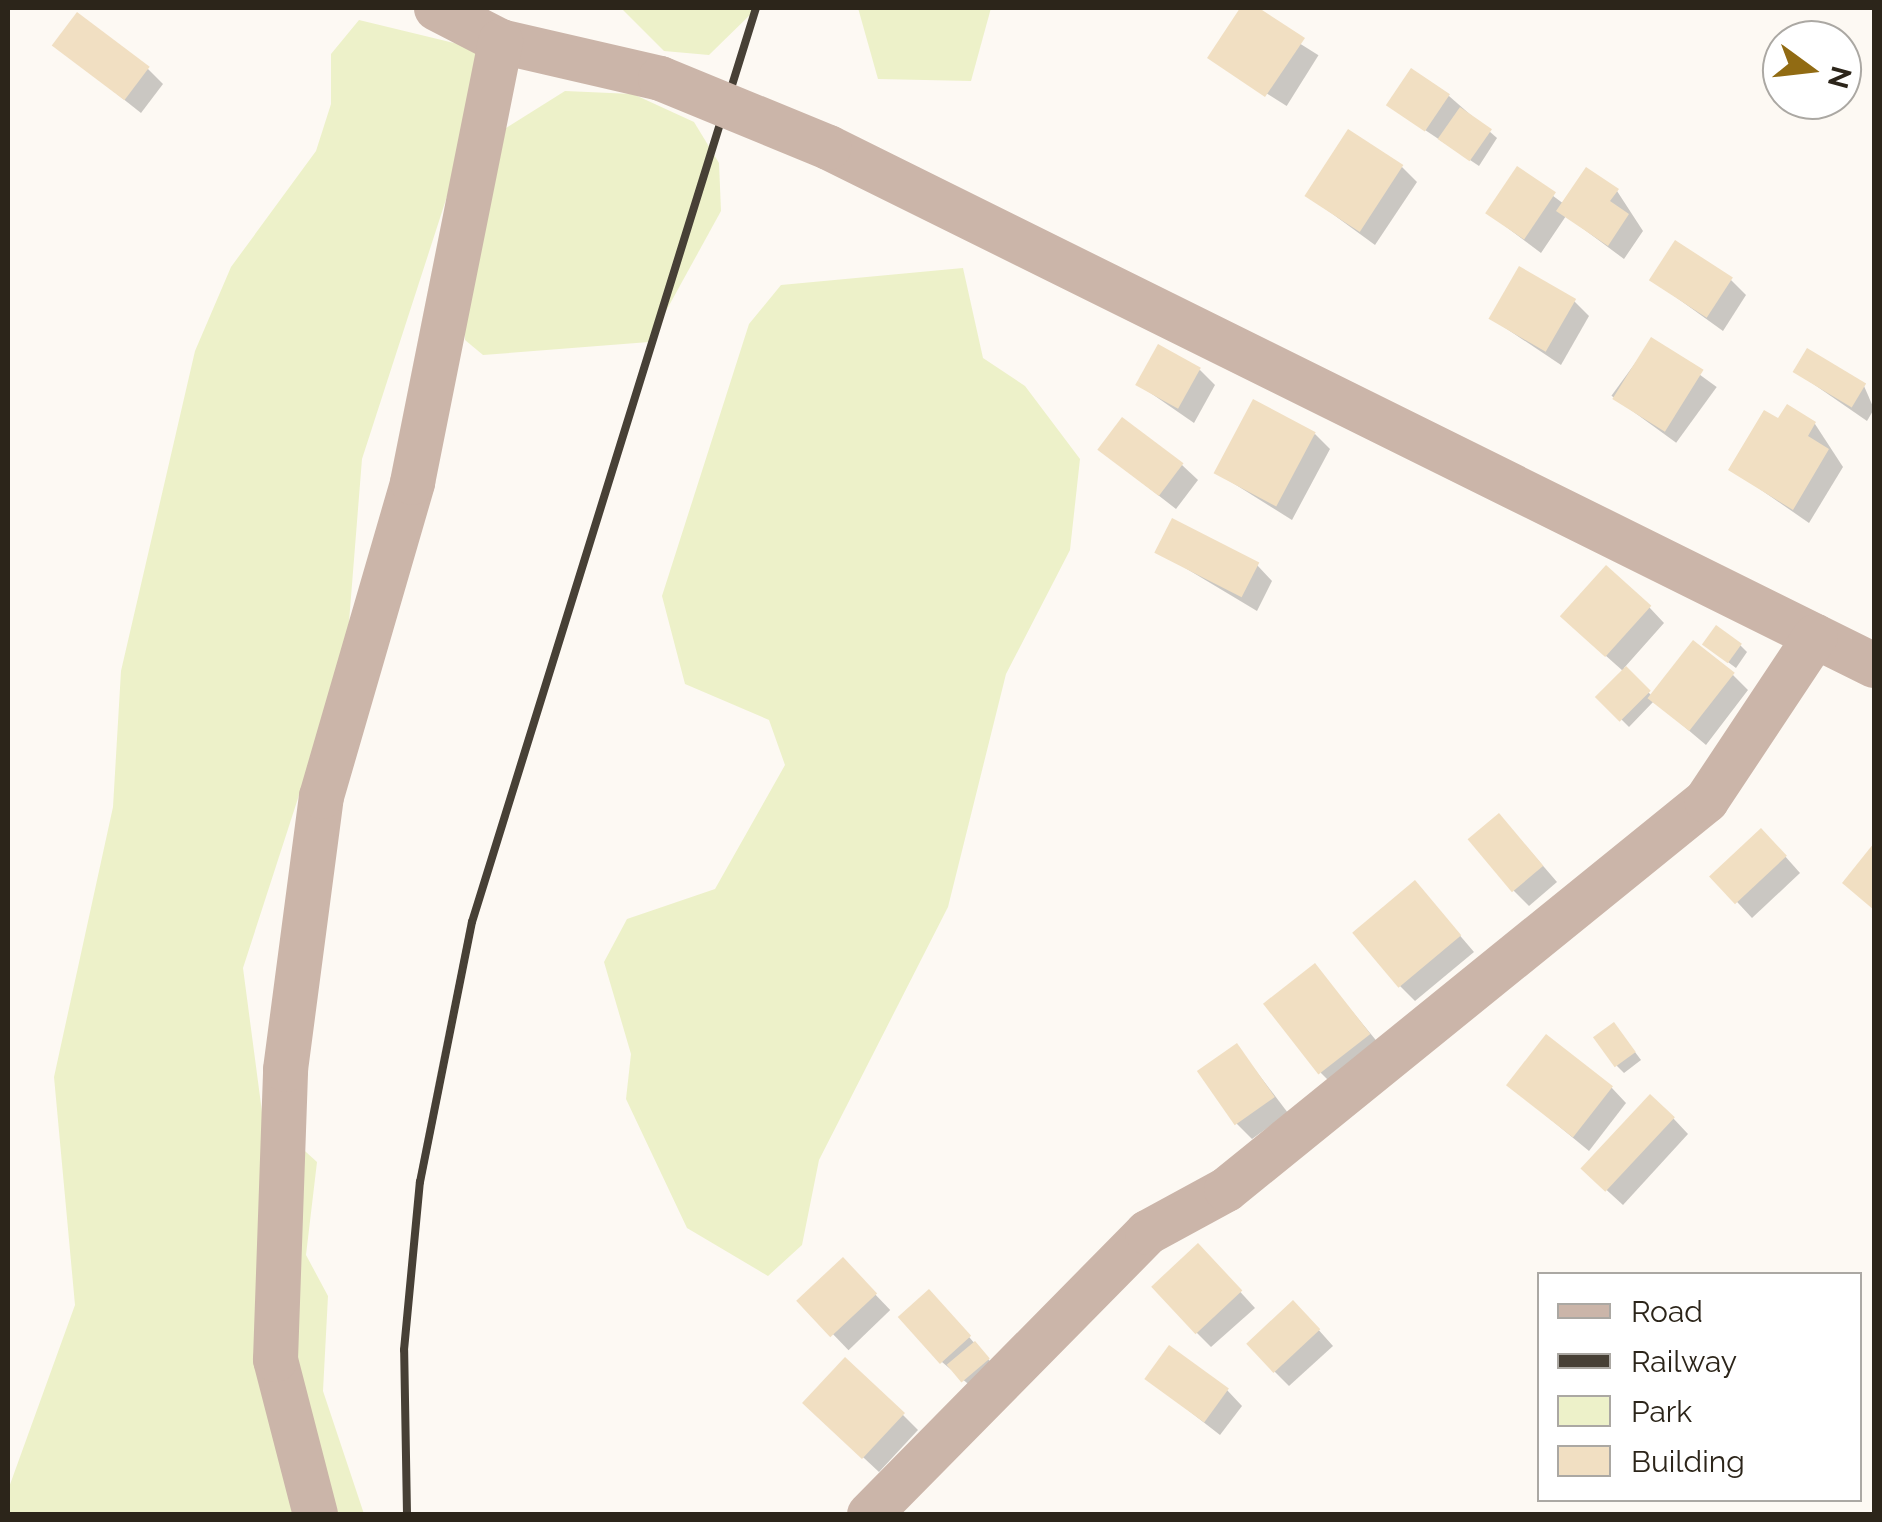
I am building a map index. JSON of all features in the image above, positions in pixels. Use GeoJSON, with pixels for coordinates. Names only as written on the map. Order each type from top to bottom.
{"type":"FeatureCollection","features":[{"type":"Feature","properties":{"kind":"street"},"geometry":{"type":"LineString","coordinates":[[436,8],[500,41],[660,78],[828,146],[1874,665]]}},
{"type":"Feature","properties":{"kind":"street"},"geometry":{"type":"LineString","coordinates":[[314,1514],[275,1359],[285,1069],[321,796],[412,482],[500,41]]}},
{"type":"Feature","properties":{"kind":"street"},"geometry":{"type":"LineString","coordinates":[[869,1514],[1146,1232],[1226,1190],[1706,800],[1816,636]]}},
{"type":"Feature","properties":{"kind":"green space"},"geometry":{"type":"Polygon","coordinates":[[[621,8],[757,8],[709,55],[664,51],[621,8]]]}},
{"type":"Feature","properties":{"kind":"green space"},"geometry":{"type":"Polygon","coordinates":[[[858,8],[991,8],[971,81],[878,79],[858,8]]]}},
{"type":"Feature","properties":{"kind":"green space"},"geometry":{"type":"Polygon","coordinates":[[[359,20],[483,50],[473,116],[362,459],[347,647],[243,968],[262,1112],[317,1162],[306,1255],[328,1296],[323,1391],[364,1514],[8,1514],[8,1490],[75,1305],[54,1077],[113,807],[121,671],[195,351],[231,267],[316,151],[331,104],[331,54],[359,20]]]}},
{"type":"Feature","properties":{"kind":"green space"},"geometry":{"type":"Polygon","coordinates":[[[565,91],[633,94],[694,122],[719,163],[721,211],[649,342],[483,355],[465,340],[463,292],[498,133],[565,91]]]}},
{"type":"Feature","properties":{"kind":"green space"},"geometry":{"type":"Polygon","coordinates":[[[963,268],[983,358],[1025,386],[1080,459],[1070,550],[1006,674],[948,907],[819,1160],[802,1245],[768,1276],[687,1228],[626,1099],[631,1054],[604,962],[627,919],[715,889],[785,765],[769,720],[685,684],[662,596],[749,324],[781,285],[963,268]]]}},
{"type":"Feature","properties":{"kind":"building"},"geometry":{"type":"Polygon","coordinates":[[[1240,8],[1259,8],[1305,38],[1265,97],[1207,58],[1240,8]]]}},
{"type":"Feature","properties":{"kind":"building"},"geometry":{"type":"Polygon","coordinates":[[[77,12],[150,67],[124,100],[52,46],[77,12]]]}},
{"type":"Feature","properties":{"kind":"building"},"geometry":{"type":"Polygon","coordinates":[[[1411,68],[1450,94],[1425,132],[1386,105],[1411,68]]]}},
{"type":"Feature","properties":{"kind":"building"},"geometry":{"type":"Polygon","coordinates":[[[1460,107],[1492,129],[1470,161],[1438,139],[1460,107]]]}},
{"type":"Feature","properties":{"kind":"building"},"geometry":{"type":"Polygon","coordinates":[[[1348,129],[1403,165],[1360,232],[1304,196],[1348,129]]]}},
{"type":"Feature","properties":{"kind":"building"},"geometry":{"type":"Polygon","coordinates":[[[1517,166],[1556,192],[1524,240],[1485,213],[1517,166]]]}},
{"type":"Feature","properties":{"kind":"building"},"geometry":{"type":"Polygon","coordinates":[[[1586,167],[1619,189],[1610,201],[1629,214],[1608,246],[1556,211],[1586,167]]]}},
{"type":"Feature","properties":{"kind":"building"},"geometry":{"type":"Polygon","coordinates":[[[1675,240],[1733,278],[1707,318],[1649,280],[1675,240]]]}},
{"type":"Feature","properties":{"kind":"building"},"geometry":{"type":"Polygon","coordinates":[[[1519,266],[1576,299],[1546,352],[1488,319],[1519,266]]]}},
{"type":"Feature","properties":{"kind":"building"},"geometry":{"type":"Polygon","coordinates":[[[1651,337],[1704,370],[1665,432],[1612,399],[1651,337]]]}},
{"type":"Feature","properties":{"kind":"building"},"geometry":{"type":"Polygon","coordinates":[[[1158,344],[1201,368],[1178,409],[1135,385],[1158,344]]]}},
{"type":"Feature","properties":{"kind":"building"},"geometry":{"type":"Polygon","coordinates":[[[1807,348],[1866,384],[1852,408],[1793,372],[1807,348]]]}},
{"type":"Feature","properties":{"kind":"building"},"geometry":{"type":"Polygon","coordinates":[[[1253,399],[1316,432],[1276,507],[1214,473],[1253,399]]]}},
{"type":"Feature","properties":{"kind":"building"},"geometry":{"type":"Polygon","coordinates":[[[1787,404],[1816,422],[1808,436],[1829,449],[1793,510],[1728,470],[1764,410],[1778,418],[1787,404]]]}},
{"type":"Feature","properties":{"kind":"building"},"geometry":{"type":"Polygon","coordinates":[[[1122,417],[1183,463],[1159,496],[1097,450],[1122,417]]]}},
{"type":"Feature","properties":{"kind":"building"},"geometry":{"type":"Polygon","coordinates":[[[1172,518],[1259,562],[1242,597],[1154,553],[1172,518]]]}},
{"type":"Feature","properties":{"kind":"building"},"geometry":{"type":"Polygon","coordinates":[[[1606,565],[1651,606],[1605,657],[1560,616],[1606,565]]]}},
{"type":"Feature","properties":{"kind":"building"},"geometry":{"type":"Polygon","coordinates":[[[1716,625],[1742,644],[1728,663],[1702,644],[1716,625]]]}},
{"type":"Feature","properties":{"kind":"building"},"geometry":{"type":"Polygon","coordinates":[[[1693,640],[1735,673],[1689,731],[1647,698],[1693,640]]]}},
{"type":"Feature","properties":{"kind":"building"},"geometry":{"type":"Polygon","coordinates":[[[1626,666],[1651,691],[1620,722],[1595,697],[1626,666]]]}},
{"type":"Feature","properties":{"kind":"building"},"geometry":{"type":"Polygon","coordinates":[[[1499,813],[1543,866],[1512,892],[1468,839],[1499,813]]]}},
{"type":"Feature","properties":{"kind":"building"},"geometry":{"type":"Polygon","coordinates":[[[1761,828],[1787,856],[1735,904],[1709,876],[1761,828]]]}},
{"type":"Feature","properties":{"kind":"building"},"geometry":{"type":"Polygon","coordinates":[[[1874,843],[1874,910],[1842,883],[1874,843]]]}},
{"type":"Feature","properties":{"kind":"building"},"geometry":{"type":"Polygon","coordinates":[[[1415,880],[1461,935],[1398,988],[1352,933],[1415,880]]]}},
{"type":"Feature","properties":{"kind":"building"},"geometry":{"type":"Polygon","coordinates":[[[1315,963],[1370,1034],[1318,1075],[1263,1004],[1315,963]]]}},
{"type":"Feature","properties":{"kind":"building"},"geometry":{"type":"Polygon","coordinates":[[[1614,1022],[1636,1052],[1615,1067],[1593,1037],[1614,1022]]]}},
{"type":"Feature","properties":{"kind":"building"},"geometry":{"type":"Polygon","coordinates":[[[1546,1034],[1613,1086],[1573,1138],[1506,1085],[1546,1034]]]}},
{"type":"Feature","properties":{"kind":"building"},"geometry":{"type":"Polygon","coordinates":[[[1237,1043],[1275,1097],[1235,1125],[1197,1071],[1237,1043]]]}},
{"type":"Feature","properties":{"kind":"building"},"geometry":{"type":"Polygon","coordinates":[[[1650,1094],[1675,1117],[1605,1192],[1580,1169],[1650,1094]]]}},
{"type":"Feature","properties":{"kind":"building"},"geometry":{"type":"Polygon","coordinates":[[[1198,1243],[1242,1291],[1196,1334],[1151,1287],[1198,1243]]]}},
{"type":"Feature","properties":{"kind":"building"},"geometry":{"type":"Polygon","coordinates":[[[843,1257],[877,1294],[830,1337],[796,1301],[843,1257]]]}},
{"type":"Feature","properties":{"kind":"building"},"geometry":{"type":"Polygon","coordinates":[[[929,1289],[971,1336],[940,1364],[898,1317],[929,1289]]]}},
{"type":"Feature","properties":{"kind":"building"},"geometry":{"type":"Polygon","coordinates":[[[1293,1300],[1320,1329],[1273,1373],[1246,1344],[1293,1300]]]}},
{"type":"Feature","properties":{"kind":"building"},"geometry":{"type":"Polygon","coordinates":[[[975,1341],[990,1359],[961,1382],[947,1365],[975,1341]]]}},
{"type":"Feature","properties":{"kind":"building"},"geometry":{"type":"Polygon","coordinates":[[[1169,1345],[1229,1388],[1204,1422],[1144,1379],[1169,1345]]]}},
{"type":"Feature","properties":{"kind":"building"},"geometry":{"type":"Polygon","coordinates":[[[845,1357],[905,1413],[862,1459],[802,1403],[845,1357]]]}},
{"type":"Feature","properties":{"kind":"railway"},"geometry":{"type":"LineString","coordinates":[[407,1514],[404,1350],[420,1182],[472,922],[756,8]]}}]}
